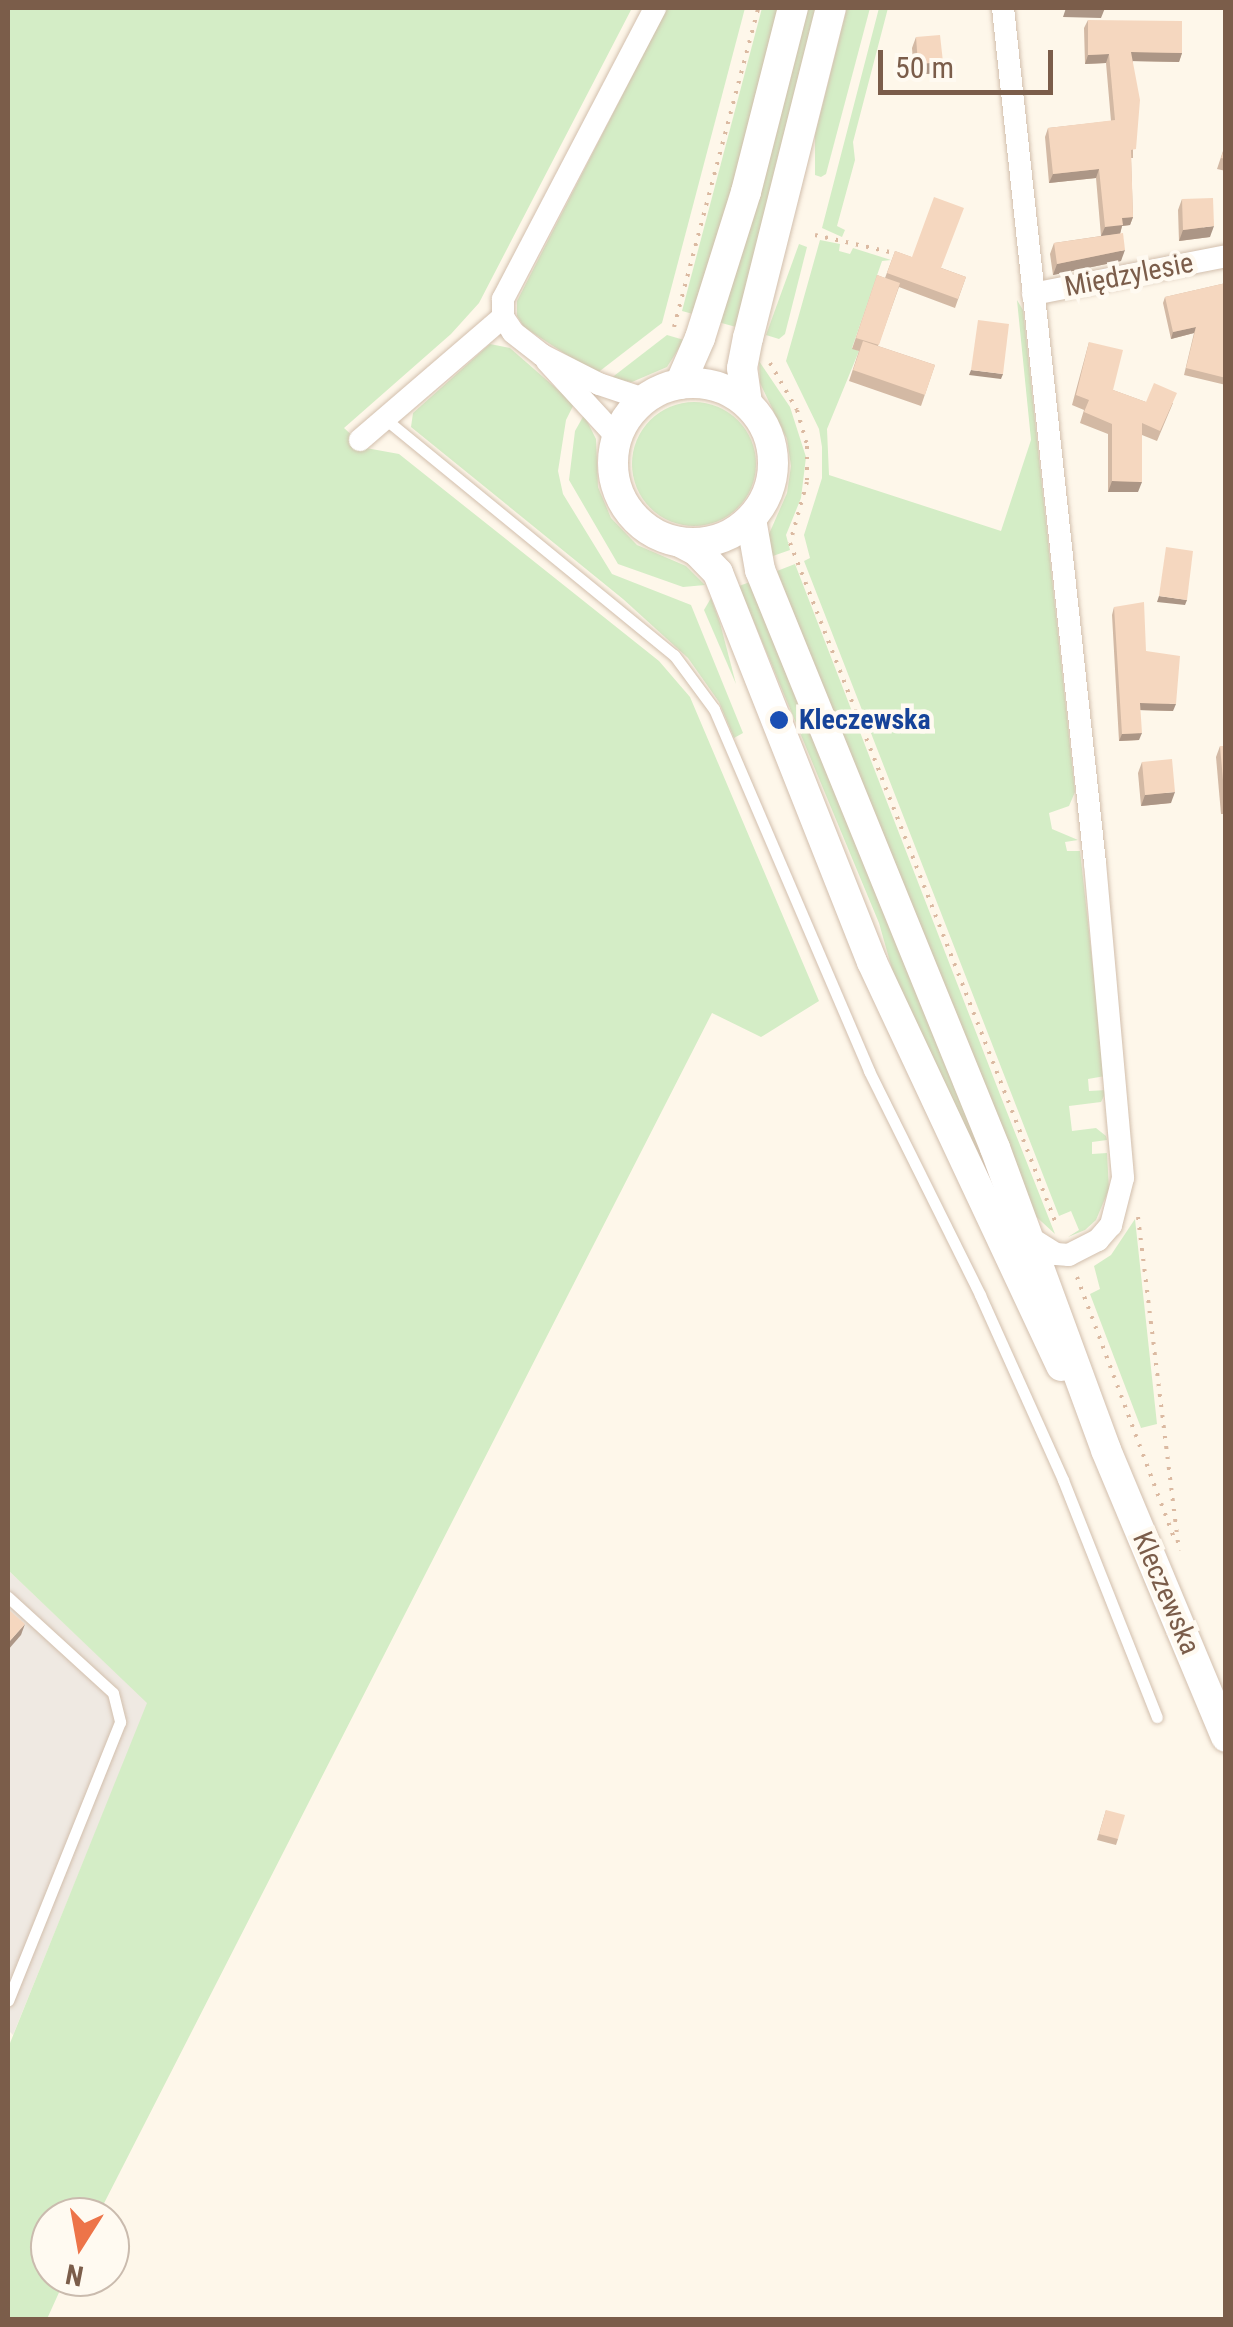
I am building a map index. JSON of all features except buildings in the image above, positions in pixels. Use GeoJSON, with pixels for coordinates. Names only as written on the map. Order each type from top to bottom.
{"type":"FeatureCollection","features":[{"type":"Feature","properties":{"kind":"main road"},"geometry":{"type":"LineString","coordinates":[[680,384],[700,338],[746,192],[794,8]]}},
{"type":"Feature","properties":{"kind":"main road"},"geometry":{"type":"LineString","coordinates":[[747,403],[745,350],[832,8]]}},
{"type":"Feature","properties":{"kind":"main road"},"geometry":{"type":"LineString","coordinates":[[680,384],[716,386],[747,403],[765,430],[773,460],[767,492],[750,519],[719,539],[682,542],[654,533],[625,506],[615,483],[617,437],[628,416],[644,399],[680,384]]}},
{"type":"Feature","properties":{"kind":"main road","name":"Kleczewska"},"geometry":{"type":"LineString","coordinates":[[750,519],[760,570],[1029,1237],[1106,1450],[1226,1737]]}},
{"type":"Feature","properties":{"kind":"main road","name":"Kleczewska"},"geometry":{"type":"LineString","coordinates":[[682,542],[708,560],[718,574],[872,962],[1044,1335],[1106,1450]]}},
{"type":"Feature","properties":{"kind":"street"},"geometry":{"type":"LineString","coordinates":[[644,399],[598,384],[542,354],[513,332],[502,317],[504,299],[655,8]]}},
{"type":"Feature","properties":{"kind":"street"},"geometry":{"type":"LineString","coordinates":[[1003,8],[1107,977],[1123,1178],[1112,1225],[1098,1240],[1069,1255],[1056,1254],[1029,1237]]}},
{"type":"Feature","properties":{"kind":"street","name":"Międzylesie"},"geometry":{"type":"LineString","coordinates":[[1033,294],[1226,256]]}},
{"type":"Feature","properties":{"kind":"street"},"geometry":{"type":"LineString","coordinates":[[360,440],[502,317]]}},
{"type":"Feature","properties":{"kind":"street"},"geometry":{"type":"LineString","coordinates":[[542,354],[617,437]]}},
{"type":"Feature","properties":{"kind":"street"},"geometry":{"type":"LineString","coordinates":[[1056,1307],[1060,1272],[1069,1255]]}},
{"type":"Feature","properties":{"kind":"lane"},"geometry":{"type":"LineString","coordinates":[[384,418],[674,655],[714,709],[869,1071],[980,1295],[1063,1480],[1157,1717]]}},
{"type":"Feature","properties":{"kind":"lane"},"geometry":{"type":"LineString","coordinates":[[8,1597],[113,1693],[120,1722],[12,1978],[8,2000]]}},
{"type":"Feature","properties":{"kind":"path"},"geometry":{"type":"LineString","coordinates":[[700,338],[674,325],[758,8]]}},
{"type":"Feature","properties":{"kind":"path"},"geometry":{"type":"LineString","coordinates":[[815,235],[894,252]]}},
{"type":"Feature","properties":{"kind":"path"},"geometry":{"type":"LineString","coordinates":[[745,350],[762,356],[773,366],[804,427],[808,482],[790,543],[1069,1255],[1180,1555],[1136,1200],[1123,1178]]}},
{"type":"Feature","properties":{"kind":"shaded area"},"geometry":{"type":"Polygon","coordinates":[[[8,1570],[148,1703],[13,2035],[8,2030],[8,1570]]]}},
{"type":"Feature","properties":{"kind":"green space"},"geometry":{"type":"Polygon","coordinates":[[[8,8],[632,8],[479,303],[451,334],[344,428],[366,448],[399,454],[659,661],[690,697],[819,1001],[761,1037],[712,1013],[107,2197],[30,2197],[30,2297],[57,2297],[47,2319],[8,2319],[8,2048],[147,1703],[8,1570],[8,8]]]}},
{"type":"Feature","properties":{"kind":"green space"},"geometry":{"type":"Polygon","coordinates":[[[667,8],[745,8],[662,323],[596,374],[524,327],[517,316],[517,301],[667,8]]]}},
{"type":"Feature","properties":{"kind":"green space"},"geometry":{"type":"Polygon","coordinates":[[[762,8],[782,8],[745,148],[693,314],[682,311],[762,8]]]}},
{"type":"Feature","properties":{"kind":"green space"},"geometry":{"type":"Polygon","coordinates":[[[808,8],[819,8],[736,327],[718,322],[761,188],[808,8]]]}},
{"type":"Feature","properties":{"kind":"green space"},"geometry":{"type":"Polygon","coordinates":[[[847,8],[870,8],[826,174],[821,177],[815,175],[815,135],[847,8]]]}},
{"type":"Feature","properties":{"kind":"green space"},"geometry":{"type":"Polygon","coordinates":[[[879,8],[888,8],[853,142],[855,160],[837,226],[845,230],[842,237],[822,228],[879,8]]]}},
{"type":"Feature","properties":{"kind":"green space"},"geometry":{"type":"Polygon","coordinates":[[[820,240],[840,244],[839,251],[850,254],[853,248],[891,260],[882,261],[852,348],[859,351],[827,429],[829,475],[1001,531],[1031,440],[1017,300],[1023,310],[1075,792],[1069,806],[1049,813],[1052,829],[1078,840],[1065,842],[1067,851],[1080,851],[1105,1076],[1088,1079],[1089,1091],[1107,1090],[1101,1102],[1069,1106],[1072,1131],[1096,1128],[1106,1136],[1107,1140],[1092,1142],[1092,1154],[1107,1153],[1109,1189],[1096,1220],[1068,1237],[1079,1230],[1071,1211],[1059,1216],[804,561],[810,558],[804,535],[822,478],[822,447],[819,429],[786,361],[820,240]]]}},
{"type":"Feature","properties":{"kind":"green space"},"geometry":{"type":"Polygon","coordinates":[[[799,244],[807,247],[785,334],[779,339],[766,335],[799,244]]]}},
{"type":"Feature","properties":{"kind":"green space"},"geometry":{"type":"Polygon","coordinates":[[[667,335],[684,340],[667,367],[632,382],[610,379],[667,335]]]}},
{"type":"Feature","properties":{"kind":"green space"},"geometry":{"type":"Polygon","coordinates":[[[490,344],[510,348],[574,404],[566,420],[558,471],[563,494],[612,574],[691,605],[743,733],[734,738],[719,702],[688,658],[623,599],[411,427],[413,413],[490,344]]]}},
{"type":"Feature","properties":{"kind":"green space"},"geometry":{"type":"Polygon","coordinates":[[[759,361],[790,407],[806,457],[801,498],[786,535],[790,550],[770,557],[769,534],[787,493],[791,466],[787,439],[760,383],[759,361]]]}},
{"type":"Feature","properties":{"kind":"green space"},"geometry":{"type":"Polygon","coordinates":[[[694,402],[718,407],[738,420],[751,440],[756,464],[751,488],[738,508],[718,521],[694,526],[670,521],[650,508],[637,488],[632,464],[637,440],[650,420],[670,407],[694,402]]]}},
{"type":"Feature","properties":{"kind":"green space"},"geometry":{"type":"Polygon","coordinates":[[[584,415],[596,439],[598,487],[611,518],[637,545],[686,566],[705,585],[683,587],[618,564],[569,480],[575,431],[584,415]]]}},
{"type":"Feature","properties":{"kind":"green space"},"geometry":{"type":"Polygon","coordinates":[[[795,564],[1055,1234],[1030,1211],[777,571],[795,564]]]}},
{"type":"Feature","properties":{"kind":"green space"},"geometry":{"type":"Polygon","coordinates":[[[750,582],[809,732],[842,792],[1057,1331],[894,976],[879,923],[739,586],[750,582]]]}},
{"type":"Feature","properties":{"kind":"green space"},"geometry":{"type":"Polygon","coordinates":[[[711,598],[720,623],[736,684],[704,610],[711,598]]]}},
{"type":"Feature","properties":{"kind":"green space"},"geometry":{"type":"Polygon","coordinates":[[[1135,1219],[1157,1424],[1141,1428],[1090,1294],[1100,1289],[1094,1266],[1111,1255],[1135,1219]]]}},
{"type":"Feature","properties":{"kind":"place","name":"Kleczewska"},"geometry":{"type":"Point","coordinates":[779,720]}}]}
